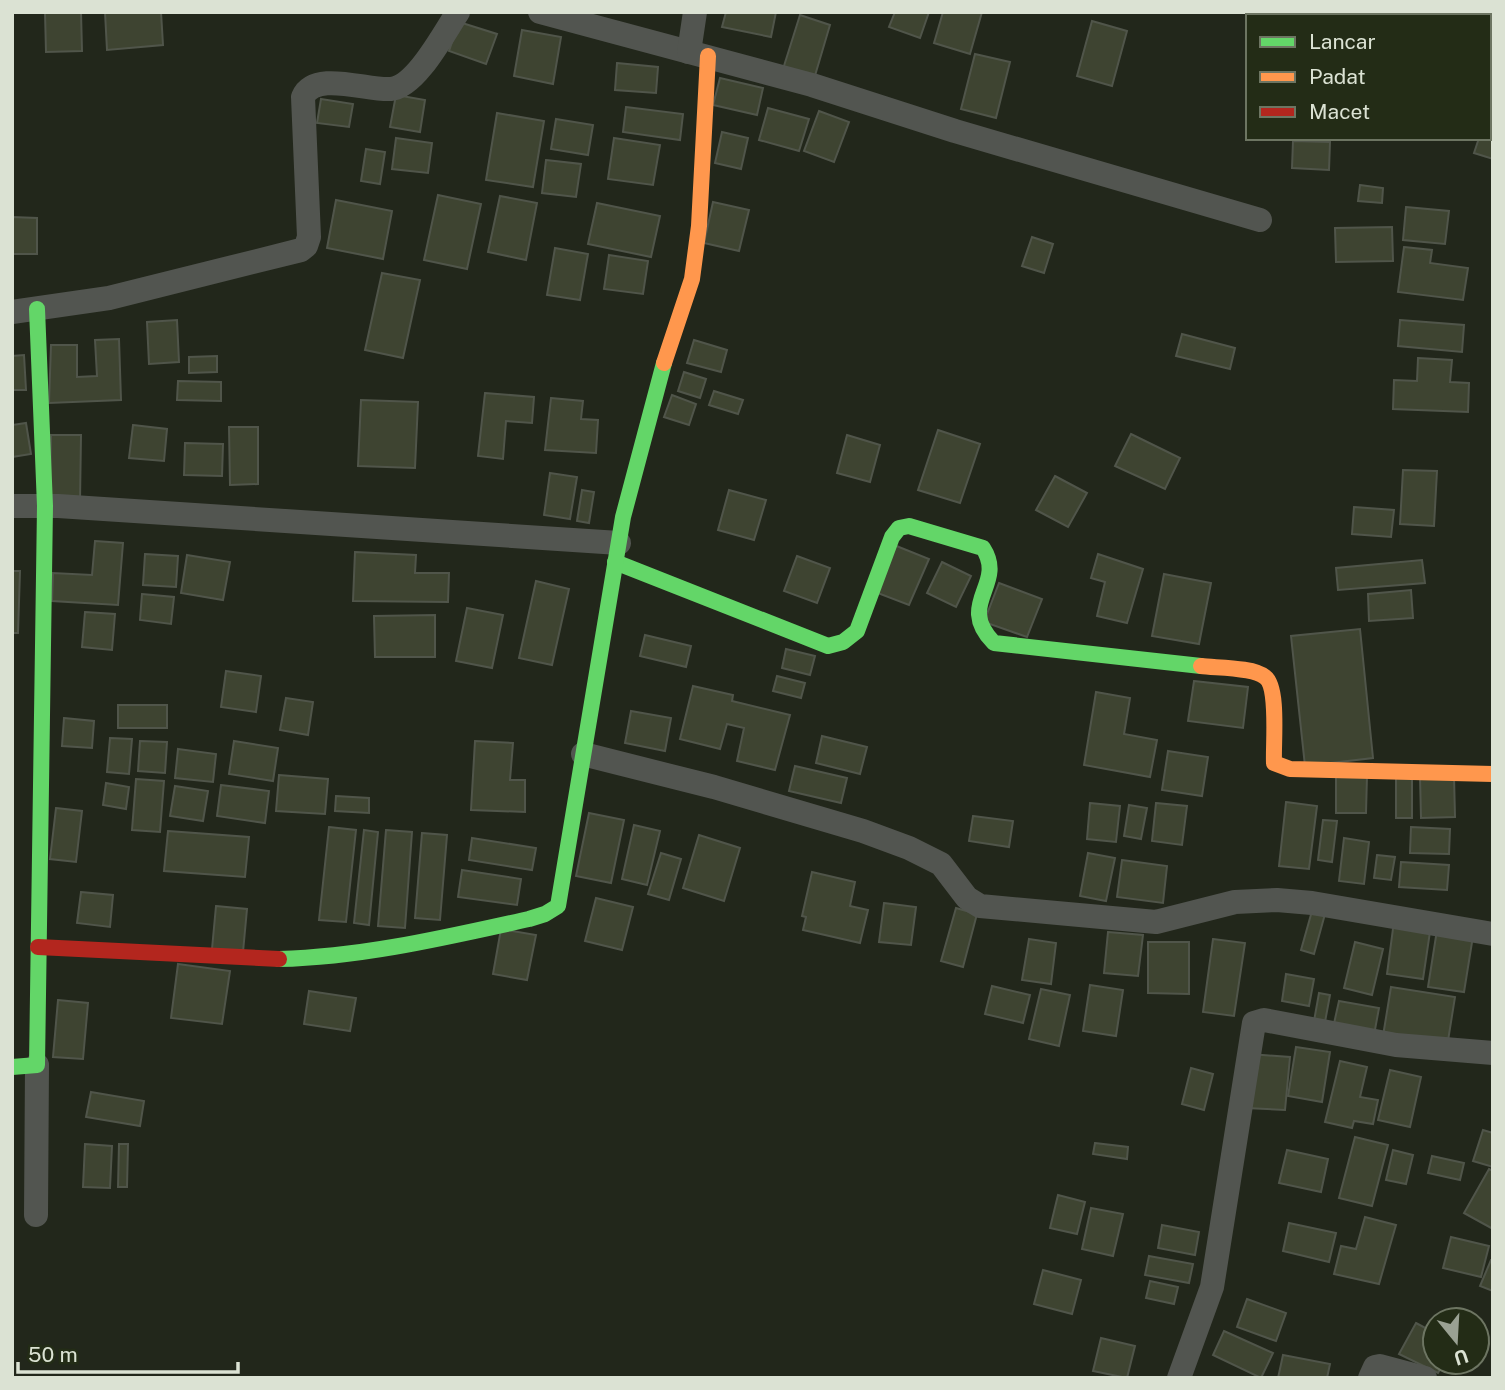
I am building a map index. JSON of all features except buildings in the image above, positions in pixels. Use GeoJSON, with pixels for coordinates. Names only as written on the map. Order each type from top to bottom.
{"type":"FeatureCollection","features":[{"type":"Feature","properties":{"kind":"street"},"geometry":{"type":"LineString","coordinates":[[12,312],[109,298],[301,250],[306,246],[309,237],[303,97],[305,92],[324,82],[382,89],[402,86],[413,78],[458,12]]}},
{"type":"Feature","properties":{"kind":"street"},"geometry":{"type":"LineString","coordinates":[[540,12],[813,85],[955,131],[1259,220]]}},
{"type":"Feature","properties":{"kind":"street"},"geometry":{"type":"LineString","coordinates":[[38,947],[281,959],[316,957],[450,936],[552,911],[558,906],[617,552],[643,435],[665,356],[692,279],[699,226],[699,54],[695,12]]}},
{"type":"Feature","properties":{"kind":"street"},"geometry":{"type":"LineString","coordinates":[[36,1215],[24,1066],[38,947],[45,506],[37,309]]}},
{"type":"Feature","properties":{"kind":"street"},"geometry":{"type":"LineString","coordinates":[[12,506],[45,506],[617,552],[828,646],[843,642],[857,631],[892,537],[899,528],[909,526],[983,548],[989,554],[989,572],[977,613],[980,628],[994,643],[1255,672],[1266,677],[1272,695],[1272,753],[1275,763],[1280,766],[1290,769],[1493,774]]}},
{"type":"Feature","properties":{"kind":"street"},"geometry":{"type":"LineString","coordinates":[[583,754],[714,787],[863,831],[909,848],[941,864],[967,898],[980,906],[1156,922],[1235,902],[1277,900],[1312,903],[1493,934]]}},
{"type":"Feature","properties":{"kind":"street"},"geometry":{"type":"LineString","coordinates":[[1179,1378],[1212,1287],[1254,1023],[1264,1020],[1396,1045],[1493,1054]]}},
{"type":"Feature","properties":{"kind":"street"},"geometry":{"type":"LineString","coordinates":[[1370,1378],[1375,1367],[1380,1366],[1426,1378]]}},
{"type":"Feature","properties":{"kind":"traffic: fast"},"geometry":{"type":"LineString","coordinates":[[12,1067],[37,1065],[45,506],[37,309]]}},
{"type":"Feature","properties":{"kind":"traffic: fast"},"geometry":{"type":"LineString","coordinates":[[279,959],[405,945],[529,919],[558,906],[623,517],[664,363]]}},
{"type":"Feature","properties":{"kind":"traffic: fast"},"geometry":{"type":"LineString","coordinates":[[615,562],[828,646],[843,642],[857,631],[892,537],[899,528],[909,526],[983,548],[989,561],[989,573],[979,616],[983,629],[994,643],[1201,666]]}},
{"type":"Feature","properties":{"kind":"traffic: slow"},"geometry":{"type":"LineString","coordinates":[[664,363],[692,279],[699,226],[708,56]]}},
{"type":"Feature","properties":{"kind":"traffic: slow"},"geometry":{"type":"LineString","coordinates":[[1201,666],[1244,670],[1265,677],[1274,704],[1274,763],[1290,769],[1493,774]]}},
{"type":"Feature","properties":{"kind":"traffic: jam"},"geometry":{"type":"LineString","coordinates":[[38,947],[279,959]]}}]}
